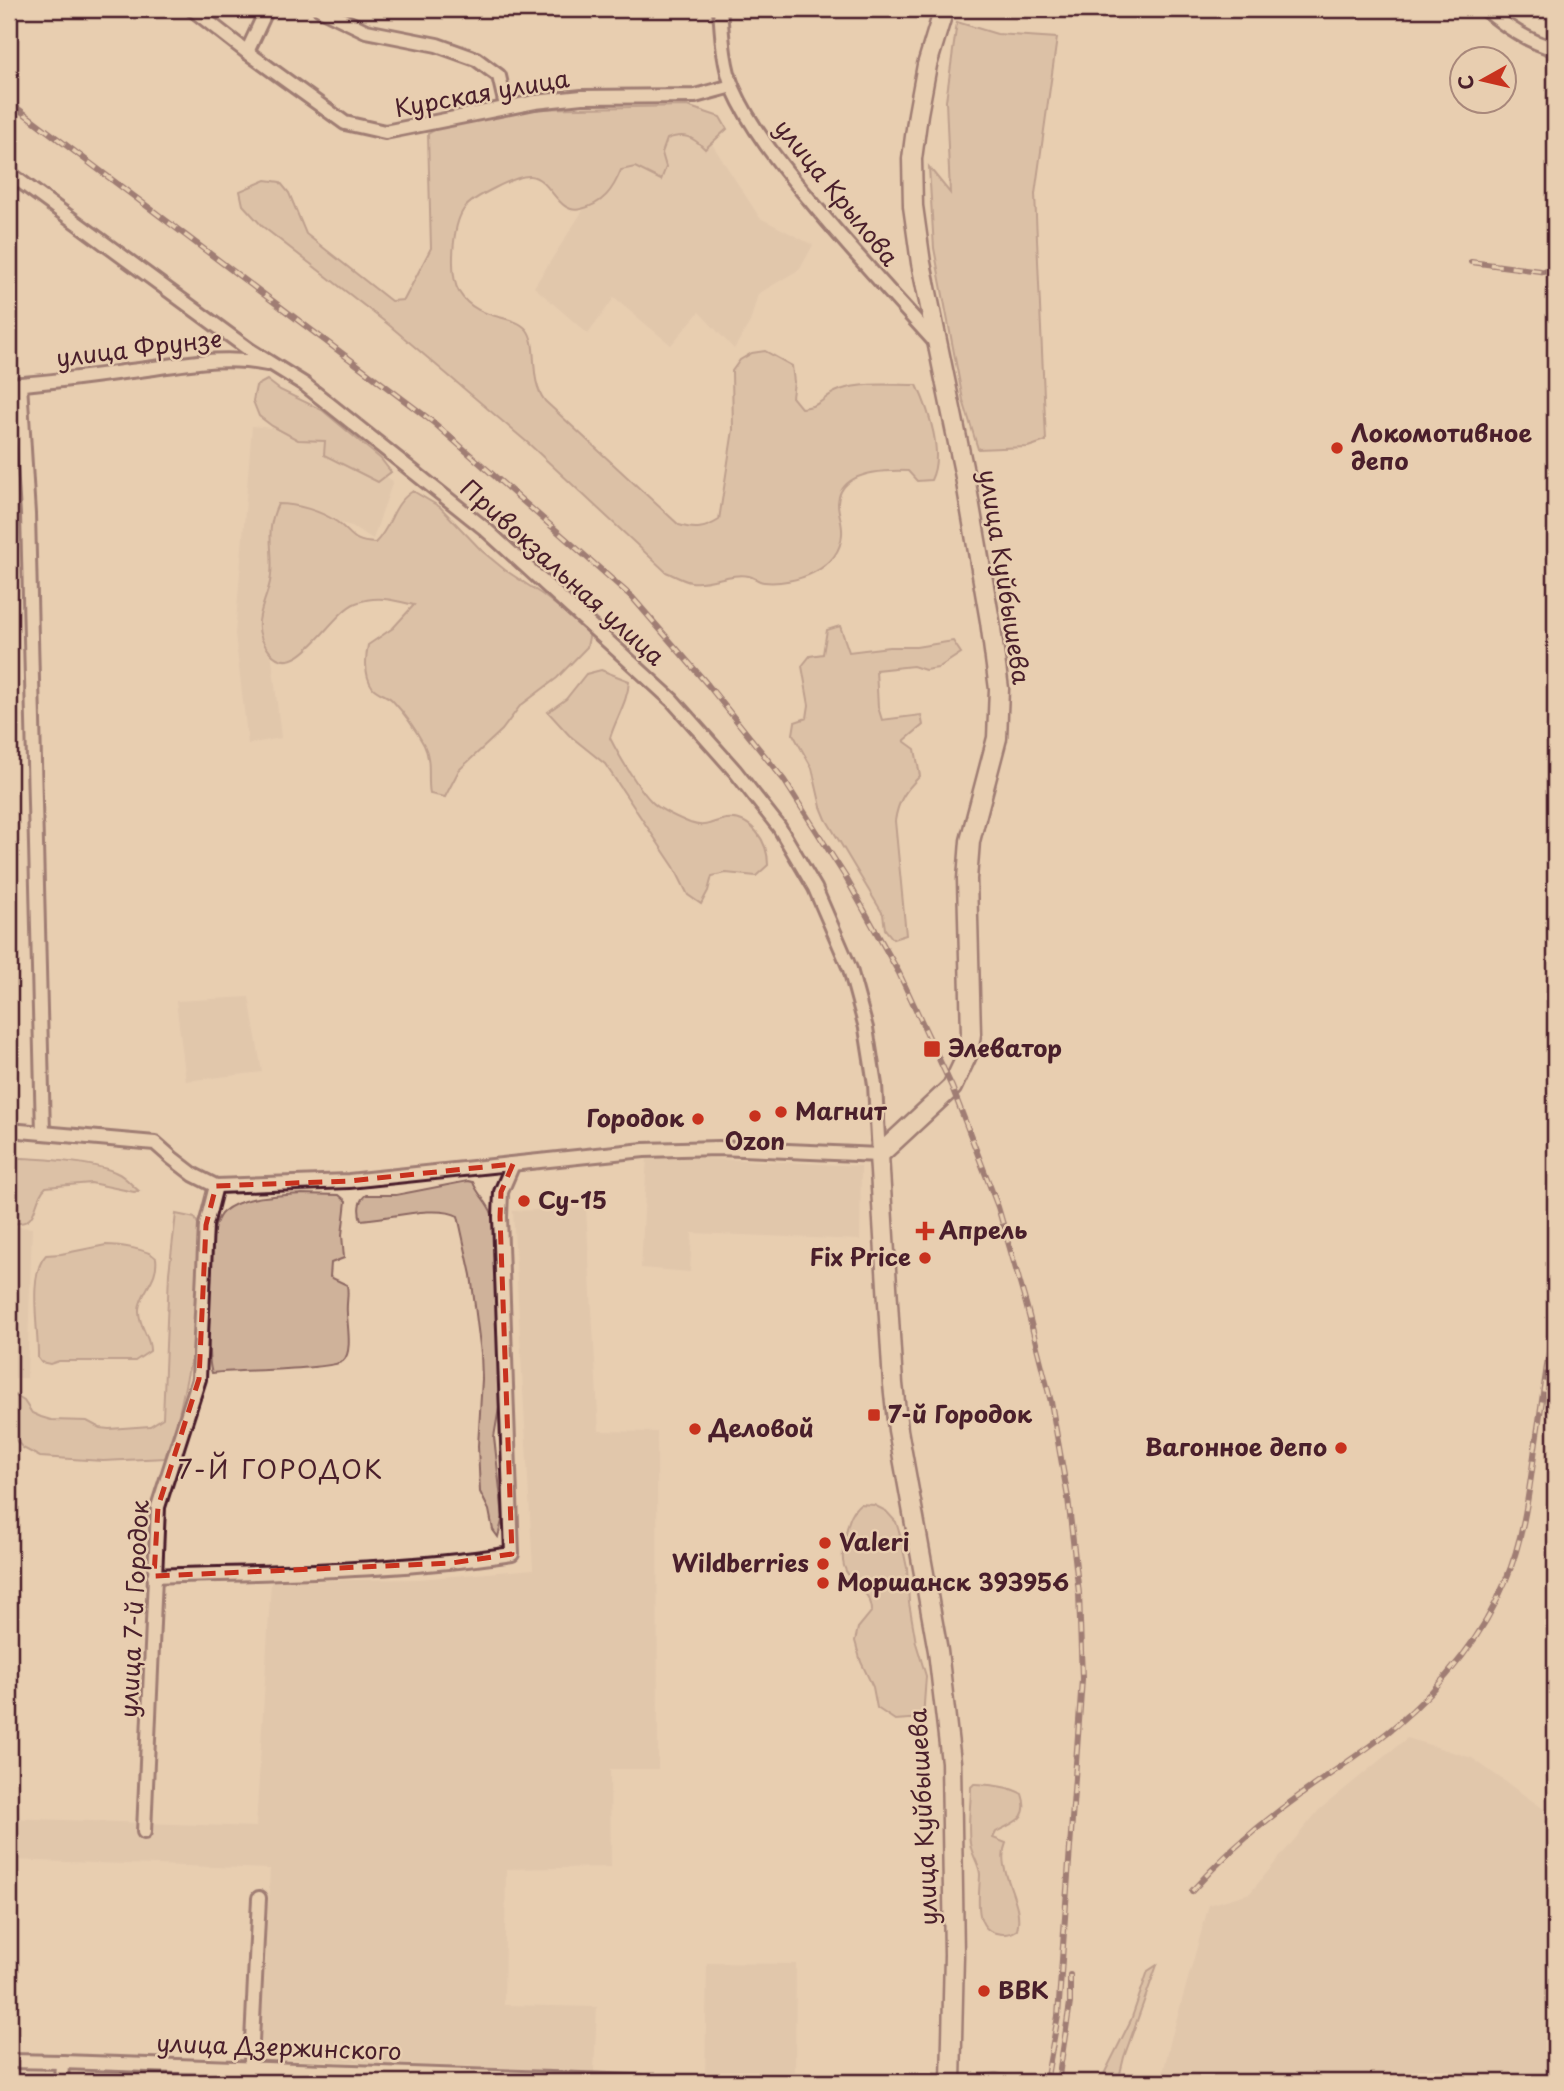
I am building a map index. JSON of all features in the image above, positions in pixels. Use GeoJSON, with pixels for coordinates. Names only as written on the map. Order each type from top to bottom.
{"type":"FeatureCollection","features":[{"type":"Feature","properties":{"kind":"street","name":"Курская улица"},"geometry":{"type":"LineString","coordinates":[[192,9],[345,123],[385,132],[506,106],[582,97],[695,96],[732,86]]}},
{"type":"Feature","properties":{"kind":"street"},"geometry":{"type":"LineString","coordinates":[[247,52],[267,9]]}},
{"type":"Feature","properties":{"kind":"street"},"geometry":{"type":"LineString","coordinates":[[320,9],[366,31],[437,46],[476,59],[499,76],[505,92],[506,106]]}},
{"type":"Feature","properties":{"kind":"street","name":"улица Крылова"},"geometry":{"type":"LineString","coordinates":[[720,9],[732,86],[753,124],[778,162],[940,348]]}},
{"type":"Feature","properties":{"kind":"street","name":"улица Куйбышева"},"geometry":{"type":"LineString","coordinates":[[944,9],[927,65],[912,159],[913,206],[921,263],[940,348],[990,621],[999,689],[997,737],[970,841],[968,866],[971,1034],[968,1053],[952,1087],[879,1155],[892,1384],[938,1651],[951,1762],[954,1967],[951,2082]]}},
{"type":"Feature","properties":{"kind":"street"},"geometry":{"type":"LineString","coordinates":[[1485,9],[1512,31],[1540,45],[1555,49]]}},
{"type":"Feature","properties":{"kind":"street","name":"Привокзальная улица"},"geometry":{"type":"LineString","coordinates":[[9,173],[251,356],[304,384],[484,527],[672,699],[735,771],[779,827],[815,888],[850,969],[866,1028],[875,1084],[879,1155]]}},
{"type":"Feature","properties":{"kind":"street","name":"улица Фрунзе"},"geometry":{"type":"LineString","coordinates":[[14,384],[251,356]]}},
{"type":"Feature","properties":{"kind":"street"},"geometry":{"type":"LineString","coordinates":[[14,384],[28,514],[43,1133]]}},
{"type":"Feature","properties":{"kind":"street"},"geometry":{"type":"LineString","coordinates":[[9,1130],[155,1143],[194,1175],[216,1186],[349,1181],[644,1150],[718,1148],[879,1155]]}},
{"type":"Feature","properties":{"kind":"street"},"geometry":{"type":"LineString","coordinates":[[154,1576],[359,1570],[452,1563],[512,1554],[500,1217],[501,1192],[513,1164]]}},
{"type":"Feature","properties":{"kind":"street","name":"улица 7-й Городок"},"geometry":{"type":"LineString","coordinates":[[144,1832],[158,1507],[199,1379],[206,1225],[216,1186]]}},
{"type":"Feature","properties":{"kind":"street"},"geometry":{"type":"LineString","coordinates":[[250,2082],[259,1898]]}},
{"type":"Feature","properties":{"kind":"street","name":"улица Дзержинского"},"geometry":{"type":"LineString","coordinates":[[9,2061],[251,2068],[451,2079],[640,2082]]}},
{"type":"Feature","properties":{"kind":"street"},"geometry":{"type":"LineString","coordinates":[[61,2082],[62,2062]]}},
{"type":"Feature","properties":{"kind":"highlighted area"},"geometry":{"type":"Polygon","coordinates":[[[513,1164],[501,1192],[500,1217],[512,1554],[452,1563],[154,1576],[158,1507],[199,1379],[206,1225],[216,1186],[349,1181],[513,1164]]]}},
{"type":"Feature","properties":{"kind":"shaded area"},"geometry":{"type":"Polygon","coordinates":[[[957,22],[997,34],[1057,38],[1035,194],[1046,441],[1028,447],[978,449],[963,400],[934,248],[929,167],[950,193],[946,101],[957,22]]]}},
{"type":"Feature","properties":{"kind":"shaded area"},"geometry":{"type":"Polygon","coordinates":[[[687,106],[720,117],[727,129],[705,149],[688,137],[667,139],[662,153],[666,167],[661,180],[635,167],[621,170],[611,190],[601,200],[589,207],[573,209],[560,202],[537,178],[530,176],[495,188],[468,204],[460,217],[455,238],[453,263],[456,284],[459,292],[475,308],[513,321],[527,330],[531,337],[537,383],[545,401],[679,525],[685,527],[704,527],[719,520],[733,430],[732,371],[740,360],[752,353],[765,351],[792,366],[792,397],[801,408],[819,403],[834,392],[849,387],[878,384],[917,385],[930,420],[935,445],[935,470],[931,480],[917,481],[908,471],[887,471],[865,475],[846,484],[838,503],[842,526],[839,547],[833,557],[814,573],[789,581],[762,582],[742,575],[691,582],[666,572],[528,443],[389,325],[262,226],[243,205],[240,191],[266,180],[280,182],[289,193],[306,234],[391,301],[404,300],[431,248],[428,134],[438,128],[527,109],[687,106]]]}},
{"type":"Feature","properties":{"kind":"shaded area"},"geometry":{"type":"Polygon","coordinates":[[[695,118],[760,218],[813,245],[800,269],[758,294],[750,322],[734,349],[699,312],[671,345],[614,298],[588,334],[534,287],[617,157],[695,118]]]}},
{"type":"Feature","properties":{"kind":"shaded area"},"geometry":{"type":"Polygon","coordinates":[[[267,380],[280,390],[322,410],[381,459],[391,472],[378,482],[324,455],[325,441],[298,440],[272,426],[259,416],[253,401],[256,386],[267,380]]]}},
{"type":"Feature","properties":{"kind":"shaded area"},"geometry":{"type":"Polygon","coordinates":[[[252,426],[320,433],[393,481],[373,539],[352,526],[283,509],[269,632],[281,738],[248,744],[235,634],[252,426]]]}},
{"type":"Feature","properties":{"kind":"shaded area"},"geometry":{"type":"Polygon","coordinates":[[[413,491],[440,507],[482,551],[505,570],[543,595],[590,632],[587,647],[557,678],[520,706],[502,730],[459,770],[445,797],[430,794],[428,757],[424,745],[397,705],[373,688],[367,673],[368,645],[393,628],[414,605],[378,599],[356,603],[335,619],[302,653],[291,659],[280,659],[270,652],[263,643],[259,626],[270,582],[270,534],[278,504],[316,511],[337,522],[357,539],[375,543],[400,503],[413,491]]]}},
{"type":"Feature","properties":{"kind":"shaded area"},"geometry":{"type":"Polygon","coordinates":[[[840,626],[849,652],[953,641],[961,653],[938,668],[925,670],[913,666],[876,670],[878,707],[882,720],[921,715],[923,725],[904,741],[915,749],[920,776],[903,796],[895,821],[906,935],[893,939],[885,929],[883,914],[826,819],[812,768],[793,734],[795,722],[807,718],[809,705],[802,666],[810,656],[823,654],[827,630],[840,626]]]}},
{"type":"Feature","properties":{"kind":"shaded area"},"geometry":{"type":"Polygon","coordinates":[[[601,670],[629,681],[624,703],[610,738],[641,789],[660,808],[690,823],[705,825],[735,819],[751,826],[762,840],[768,865],[756,876],[726,873],[712,876],[701,904],[688,895],[674,867],[605,764],[569,735],[548,712],[566,699],[586,674],[601,670]]]}},
{"type":"Feature","properties":{"kind":"shaded area"},"geometry":{"type":"Polygon","coordinates":[[[249,997],[262,1072],[186,1081],[176,1001],[249,997]]]}},
{"type":"Feature","properties":{"kind":"shaded area"},"geometry":{"type":"Polygon","coordinates":[[[647,1155],[861,1166],[860,1240],[692,1233],[690,1272],[641,1268],[647,1155]]]}},
{"type":"Feature","properties":{"kind":"shaded area"},"geometry":{"type":"Polygon","coordinates":[[[23,1158],[98,1167],[117,1173],[139,1191],[91,1183],[46,1187],[31,1217],[19,1223],[9,1223],[9,1162],[23,1158]]]}},
{"type":"Feature","properties":{"kind":"shaded area"},"geometry":{"type":"Polygon","coordinates":[[[473,1182],[490,1210],[495,1232],[501,1396],[494,1437],[503,1517],[498,1537],[480,1492],[478,1446],[481,1353],[471,1275],[458,1216],[438,1211],[361,1220],[359,1213],[360,1203],[366,1195],[396,1195],[473,1182]]]}},
{"type":"Feature","properties":{"kind":"shaded area"},"geometry":{"type":"Polygon","coordinates":[[[302,1194],[339,1195],[346,1201],[342,1235],[344,1258],[331,1263],[330,1277],[347,1285],[349,1345],[346,1357],[335,1364],[321,1366],[212,1373],[209,1300],[213,1237],[218,1218],[231,1206],[250,1199],[302,1194]]]}},
{"type":"Feature","properties":{"kind":"shaded area"},"geometry":{"type":"Polygon","coordinates":[[[586,1208],[599,1431],[657,1432],[658,1769],[610,1769],[611,1867],[506,1869],[504,2005],[597,2007],[594,2072],[260,2058],[270,1869],[9,1860],[9,1818],[256,1827],[271,1581],[419,1579],[533,1569],[513,1211],[586,1208]]]}},
{"type":"Feature","properties":{"kind":"shaded area"},"geometry":{"type":"Polygon","coordinates":[[[176,1214],[195,1218],[199,1226],[197,1342],[165,1458],[103,1461],[40,1457],[23,1448],[9,1433],[9,1392],[24,1401],[32,1413],[51,1420],[87,1421],[100,1428],[109,1429],[150,1426],[163,1418],[169,1273],[176,1214]]]}},
{"type":"Feature","properties":{"kind":"shaded area"},"geometry":{"type":"Polygon","coordinates":[[[9,1226],[32,1228],[27,1378],[9,1378],[9,1226]]]}},
{"type":"Feature","properties":{"kind":"shaded area"},"geometry":{"type":"Polygon","coordinates":[[[106,1245],[140,1250],[156,1258],[155,1272],[139,1309],[150,1351],[135,1361],[41,1362],[38,1358],[35,1304],[40,1264],[46,1255],[106,1245]]]}},
{"type":"Feature","properties":{"kind":"shaded area"},"geometry":{"type":"Polygon","coordinates":[[[860,1504],[874,1505],[886,1511],[896,1522],[900,1535],[916,1643],[926,1676],[923,1718],[895,1720],[877,1708],[873,1687],[861,1662],[855,1641],[858,1628],[872,1611],[871,1604],[850,1578],[843,1558],[849,1521],[860,1504]]]}},
{"type":"Feature","properties":{"kind":"shaded area"},"geometry":{"type":"Polygon","coordinates":[[[1407,1738],[1472,1758],[1555,1817],[1555,2082],[1161,2082],[1209,1905],[1250,1893],[1319,1810],[1407,1738]]]}},
{"type":"Feature","properties":{"kind":"shaded area"},"geometry":{"type":"Polygon","coordinates":[[[974,1784],[999,1786],[1022,1794],[1022,1815],[996,1832],[993,1838],[1006,1843],[1004,1864],[1018,1919],[1017,1930],[1010,1933],[999,1934],[988,1930],[980,1917],[980,1874],[969,1836],[971,1787],[974,1784]]]}},
{"type":"Feature","properties":{"kind":"shaded area"},"geometry":{"type":"Polygon","coordinates":[[[707,1963],[796,1964],[795,2081],[705,2080],[707,1963]]]}},
{"type":"Feature","properties":{"kind":"shaded area"},"geometry":{"type":"Polygon","coordinates":[[[1157,1965],[1124,2057],[1118,2082],[1100,2082],[1131,2020],[1148,1971],[1157,1965]]]}},
{"type":"Feature","properties":{"kind":"shaded area"},"geometry":{"type":"Polygon","coordinates":[[[996,2073],[1024,2079],[1026,2082],[983,2082],[987,2074],[996,2073]]]}},
{"type":"Feature","properties":{"kind":"railway"},"geometry":{"type":"LineString","coordinates":[[9,102],[433,422],[632,597],[708,685],[784,780],[845,876],[899,973],[952,1087],[998,1207],[1051,1402],[1068,1498],[1079,1593],[1082,1679],[1058,2016],[1046,2082]]}},
{"type":"Feature","properties":{"kind":"railway"},"geometry":{"type":"LineString","coordinates":[[1471,262],[1555,273]]}},
{"type":"Feature","properties":{"kind":"railway"},"geometry":{"type":"LineString","coordinates":[[1192,1891],[1256,1829],[1370,1746],[1410,1713],[1443,1679],[1472,1643],[1496,1603],[1521,1533],[1555,1307]]}},
{"type":"Feature","properties":{"kind":"railway"},"geometry":{"type":"LineString","coordinates":[[1058,2082],[1070,2003],[1070,1975]]}},
{"type":"Feature","properties":{"kind":"place","name":"Локомотивное депо"},"geometry":{"type":"Point","coordinates":[1337,448]}},
{"type":"Feature","properties":{"kind":"place","name":"Элеватор"},"geometry":{"type":"Point","coordinates":[932,1049]}},
{"type":"Feature","properties":{"kind":"place","name":"Магнит"},"geometry":{"type":"Point","coordinates":[781,1112]}},
{"type":"Feature","properties":{"kind":"place","name":"Ozon"},"geometry":{"type":"Point","coordinates":[755,1116]}},
{"type":"Feature","properties":{"kind":"place","name":"Городок"},"geometry":{"type":"Point","coordinates":[698,1119]}},
{"type":"Feature","properties":{"kind":"place","name":"Су-15"},"geometry":{"type":"Point","coordinates":[524,1201]}},
{"type":"Feature","properties":{"kind":"place","name":"Апрель"},"geometry":{"type":"Point","coordinates":[925,1231]}},
{"type":"Feature","properties":{"kind":"place","name":"Fix Price"},"geometry":{"type":"Point","coordinates":[925,1258]}},
{"type":"Feature","properties":{"kind":"place","name":"7-й Городок"},"geometry":{"type":"Point","coordinates":[874,1415]}},
{"type":"Feature","properties":{"kind":"place","name":"Деловой"},"geometry":{"type":"Point","coordinates":[695,1429]}},
{"type":"Feature","properties":{"kind":"place","name":"Вагонное депо"},"geometry":{"type":"Point","coordinates":[1341,1448]}},
{"type":"Feature","properties":{"kind":"place","name":"Valeri"},"geometry":{"type":"Point","coordinates":[825,1543]}},
{"type":"Feature","properties":{"kind":"place","name":"Wildberries"},"geometry":{"type":"Point","coordinates":[823,1564]}},
{"type":"Feature","properties":{"kind":"place","name":"Моршанск 393956"},"geometry":{"type":"Point","coordinates":[823,1583]}},
{"type":"Feature","properties":{"kind":"place","name":"ВВК"},"geometry":{"type":"Point","coordinates":[984,1991]}},
{"type":"Feature","properties":{"kind":"district","name":"7-Й ГОРОДОК"},"geometry":{"type":"Point","coordinates":[281,1470]}}]}
